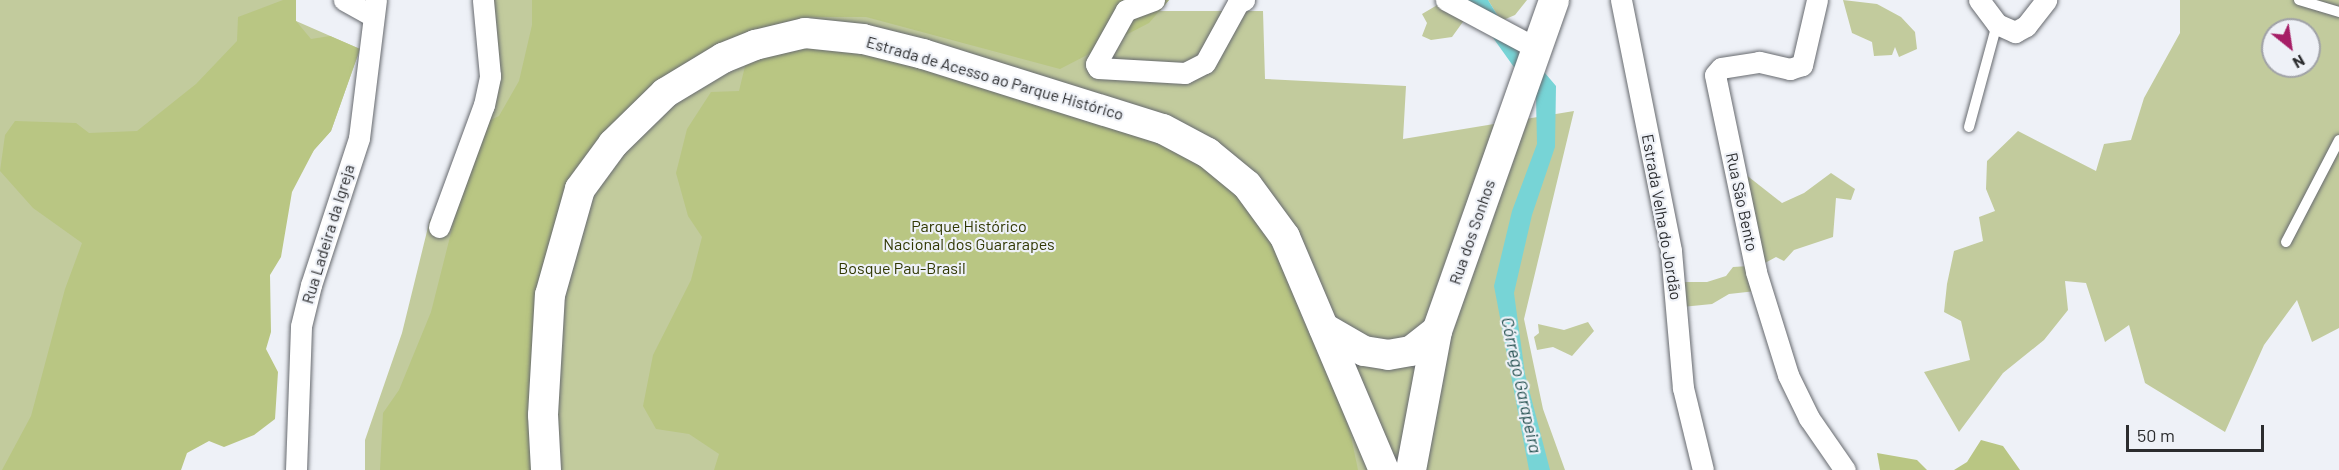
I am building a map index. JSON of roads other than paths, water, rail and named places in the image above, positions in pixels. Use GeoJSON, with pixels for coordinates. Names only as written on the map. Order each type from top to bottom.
{"type":"FeatureCollection","features":[{"type":"Feature","properties":{"kind":"main road","name":"Rua dos Sonhos"},"geometry":{"type":"LineString","coordinates":[[1411,470],[1437,331],[1517,101],[1530,48],[1554,0]]}},
{"type":"Feature","properties":{"kind":"main road","name":"Estrada de Acesso ao Parque Histórico"},"geometry":{"type":"LineString","coordinates":[[546,470],[543,415],[550,295],[580,189],[613,144],[665,93],[723,58],[785,36],[826,34],[923,54],[1163,129],[1208,153],[1247,185],[1273,217],[1324,328],[1384,470]]}},
{"type":"Feature","properties":{"kind":"main road"},"geometry":{"type":"LineString","coordinates":[[1324,328],[1364,351],[1388,355],[1411,351],[1437,331]]}},
{"type":"Feature","properties":{"kind":"street"},"geometry":{"type":"LineString","coordinates":[[344,0],[374,8]]}},
{"type":"Feature","properties":{"kind":"street"},"geometry":{"type":"LineString","coordinates":[[439,227],[484,105],[490,76],[483,0]]}},
{"type":"Feature","properties":{"kind":"street"},"geometry":{"type":"LineString","coordinates":[[1154,0],[1126,10],[1096,64],[1098,68],[1185,73],[1205,63],[1237,1]]}},
{"type":"Feature","properties":{"kind":"street"},"geometry":{"type":"LineString","coordinates":[[1446,0],[1530,48]]}},
{"type":"Feature","properties":{"kind":"street","name":"Estrada Velha do Jordão"},"geometry":{"type":"LineString","coordinates":[[1621,0],[1671,251],[1683,388],[1703,470]]}},
{"type":"Feature","properties":{"kind":"street","name":"Rua São Bento"},"geometry":{"type":"LineString","coordinates":[[1817,0],[1802,65],[1790,69],[1759,62],[1721,68],[1715,75],[1756,272],[1788,375],[1809,418],[1845,470]]}},
{"type":"Feature","properties":{"kind":"street"},"geometry":{"type":"LineString","coordinates":[[1979,0],[1997,24],[2015,32],[2022,29],[2046,0]]}},
{"type":"Feature","properties":{"kind":"street","name":"Rua Ladeira da Igreja"},"geometry":{"type":"LineString","coordinates":[[296,470],[301,326],[310,285],[359,138],[374,8]]}},
{"type":"Feature","properties":{"kind":"lane"},"geometry":{"type":"LineString","coordinates":[[2299,0],[2339,12]]}},
{"type":"Feature","properties":{"kind":"lane"},"geometry":{"type":"LineString","coordinates":[[1969,127],[1997,24]]}},
{"type":"Feature","properties":{"kind":"lane"},"geometry":{"type":"LineString","coordinates":[[2286,242],[2339,140]]}},
{"type":"Feature","properties":{"kind":"water","name":"Córrego Garapeira"},"geometry":{"type":"Polygon","coordinates":[[[1466,0],[1488,0],[1501,21],[1556,86],[1555,147],[1532,215],[1514,293],[1525,374],[1550,470],[1529,470],[1494,286],[1512,211],[1537,144],[1536,98],[1466,0]]]}},
{"type":"Feature","properties":{"kind":"park label","name":"Parque Histórico Nacional dos Guararapes"},"geometry":{"type":"Point","coordinates":[969,235]}},
{"type":"Feature","properties":{"kind":"park label","name":"Bosque Pau-Brasil"},"geometry":{"type":"Point","coordinates":[902,268]}}]}
